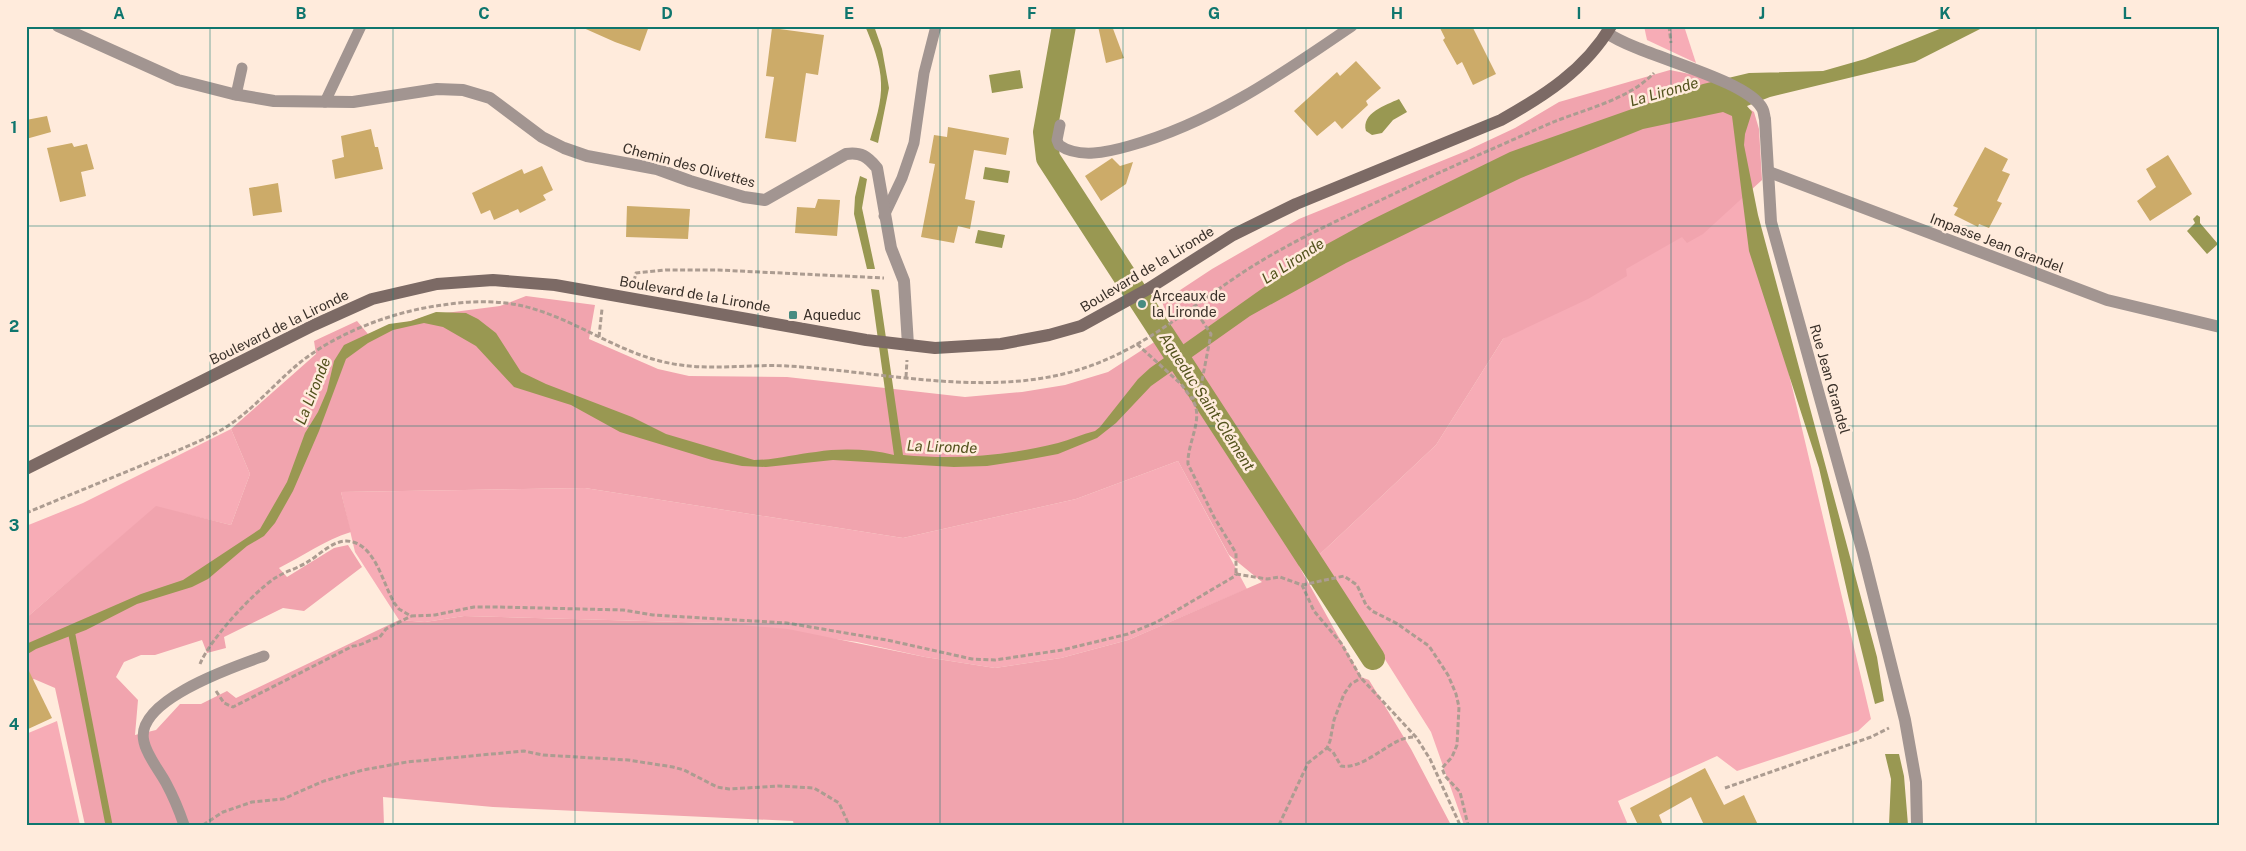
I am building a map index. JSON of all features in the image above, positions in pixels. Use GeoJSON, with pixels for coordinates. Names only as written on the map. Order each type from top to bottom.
{"type":"FeatureCollection","features":[{"type":"Feature","properties":{"kind":"street","name":"Chemin des Olivettes"},"geometry":{"type":"LineString","coordinates":[[58,26],[178,80],[236,95],[274,101],[353,102],[437,89],[463,90],[490,98],[542,137],[564,148],[587,156],[657,169],[725,192],[765,200],[846,154],[858,153],[869,158],[877,168],[884,216],[892,248],[904,281],[908,345]]}},
{"type":"Feature","properties":{"kind":"street","name":"Rue Jean Grandel"},"geometry":{"type":"LineString","coordinates":[[1609,30],[1616,39],[1666,60],[1704,73],[1741,91],[1762,108],[1765,119],[1771,222],[1863,553],[1906,720],[1916,782],[1917,825]]}},
{"type":"Feature","properties":{"kind":"street","name":"Boulevard de la Lironde"},"geometry":{"type":"LineString","coordinates":[[26,469],[314,325],[372,299],[437,284],[493,280],[555,286],[629,297],[866,340],[935,348],[1001,344],[1048,335],[1081,326],[1148,289],[1205,251],[1249,227],[1296,204],[1500,120],[1529,104],[1555,88],[1575,70],[1609,30]]}},
{"type":"Feature","properties":{"kind":"street","name":"Impasse Jean Grandel"},"geometry":{"type":"LineString","coordinates":[[1769,172],[2106,300],[2220,327]]}},
{"type":"Feature","properties":{"kind":"lane"},"geometry":{"type":"LineString","coordinates":[[325,102],[361,26]]}},
{"type":"Feature","properties":{"kind":"lane"},"geometry":{"type":"LineString","coordinates":[[884,216],[902,178],[914,143],[924,73],[936,26]]}},
{"type":"Feature","properties":{"kind":"lane"},"geometry":{"type":"LineString","coordinates":[[1060,125],[1057,140],[1060,145],[1081,152],[1115,150],[1167,135],[1197,122],[1252,93],[1352,26]]}},
{"type":"Feature","properties":{"kind":"lane"},"geometry":{"type":"LineString","coordinates":[[236,95],[242,68]]}},
{"type":"Feature","properties":{"kind":"lane"},"geometry":{"type":"LineString","coordinates":[[184,825],[167,785],[144,742],[143,736],[148,721],[174,695],[191,685],[264,656]]}},
{"type":"Feature","properties":{"kind":"path"},"geometry":{"type":"LineString","coordinates":[[26,513],[212,435],[243,414],[294,367],[318,348],[361,329],[417,310],[459,303],[507,303],[525,306],[544,312],[649,359],[678,365],[705,367],[781,365],[973,383],[1019,381],[1075,371],[1112,358],[1137,344],[1241,274],[1310,234],[1491,150],[1620,96],[1646,82],[1672,52],[1670,26]]}},
{"type":"Feature","properties":{"kind":"path"},"geometry":{"type":"LineString","coordinates":[[629,297],[636,273],[666,270],[718,270],[875,277],[904,281]]}},
{"type":"Feature","properties":{"kind":"path"},"geometry":{"type":"LineString","coordinates":[[599,338],[604,293]]}},
{"type":"Feature","properties":{"kind":"path"},"geometry":{"type":"LineString","coordinates":[[1192,399],[1200,390],[1210,334],[1193,307]]}},
{"type":"Feature","properties":{"kind":"path"},"geometry":{"type":"LineString","coordinates":[[204,680],[212,685],[224,703],[233,707],[354,646],[360,646],[374,638],[379,638],[386,629],[411,616],[474,607],[622,610],[653,615],[787,623],[886,640],[965,658],[995,660],[1062,650],[1128,634],[1170,615],[1236,576],[1236,553],[1214,517],[1188,464],[1188,456],[1198,414],[1196,404],[1181,384],[1137,344]]}},
{"type":"Feature","properties":{"kind":"path"},"geometry":{"type":"LineString","coordinates":[[191,685],[205,652],[223,628],[262,590],[275,578],[308,562],[326,548],[338,542],[352,541],[363,547],[371,557],[395,604],[399,609],[411,616]]}},
{"type":"Feature","properties":{"kind":"path"},"geometry":{"type":"LineString","coordinates":[[1236,574],[1267,579],[1280,577],[1302,585],[1344,576],[1357,585],[1366,605],[1372,611],[1396,623],[1411,636],[1422,641],[1435,654],[1450,680],[1459,707],[1457,745],[1452,757],[1442,768],[1446,776],[1460,792],[1468,825]]}},
{"type":"Feature","properties":{"kind":"path"},"geometry":{"type":"LineString","coordinates":[[1302,585],[1314,611],[1341,643],[1361,678],[1416,737],[1430,759],[1460,825]]}},
{"type":"Feature","properties":{"kind":"path"},"geometry":{"type":"LineString","coordinates":[[1279,825],[1308,763],[1326,748],[1330,741],[1334,720],[1344,694],[1351,684],[1361,678]]}},
{"type":"Feature","properties":{"kind":"path"},"geometry":{"type":"LineString","coordinates":[[1726,788],[1871,737],[1906,720]]}},
{"type":"Feature","properties":{"kind":"path"},"geometry":{"type":"LineString","coordinates":[[1326,748],[1333,752],[1341,766],[1346,767],[1373,756],[1402,738],[1416,737]]}},
{"type":"Feature","properties":{"kind":"path"},"geometry":{"type":"LineString","coordinates":[[203,825],[223,812],[252,802],[283,799],[324,781],[363,770],[408,762],[524,751],[543,755],[628,760],[673,767],[684,770],[717,787],[729,789],[780,786],[814,788],[838,803],[849,825]]}},
{"type":"Feature","properties":{"kind":"shaded area"},"geometry":{"type":"Polygon","coordinates":[[[865,26],[874,26],[882,49],[889,88],[878,143],[870,140],[879,105],[881,76],[876,54],[865,26]]]}},
{"type":"Feature","properties":{"kind":"shaded area"},"geometry":{"type":"Polygon","coordinates":[[[1644,26],[1684,26],[1696,63],[1647,40],[1644,26]]]}},
{"type":"Feature","properties":{"kind":"shaded area"},"geometry":{"type":"Polygon","coordinates":[[[1947,26],[1986,26],[1915,62],[1770,97],[1747,106],[1752,112],[1745,134],[1744,145],[1758,215],[1877,657],[1884,701],[1875,704],[1819,468],[1749,251],[1732,116],[1723,112],[1643,129],[1521,178],[1346,263],[1250,316],[1151,386],[1116,423],[1097,438],[1058,454],[1026,460],[987,466],[954,467],[833,460],[766,467],[742,466],[712,460],[620,432],[571,405],[514,387],[476,346],[443,327],[424,323],[393,330],[368,343],[346,359],[319,431],[293,491],[275,523],[264,536],[247,546],[208,579],[192,587],[137,604],[86,630],[36,649],[26,655],[26,644],[141,594],[183,580],[260,529],[287,482],[305,433],[318,412],[327,391],[334,361],[344,345],[389,324],[411,321],[436,312],[466,313],[478,319],[496,333],[521,372],[546,384],[632,417],[666,434],[754,460],[835,450],[865,450],[894,455],[871,289],[879,290],[903,455],[962,457],[1019,451],[1063,442],[1095,431],[1138,379],[1150,368],[1318,249],[1369,221],[1510,152],[1703,84],[1749,73],[1823,71],[1865,59],[1947,26]]]}},
{"type":"Feature","properties":{"kind":"shaded area"},"geometry":{"type":"Polygon","coordinates":[[[1020,70],[1023,88],[992,93],[989,75],[1020,70]]]}},
{"type":"Feature","properties":{"kind":"shaded area"},"geometry":{"type":"Polygon","coordinates":[[[1670,70],[1709,78],[1718,88],[1754,112],[1759,129],[1762,180],[1703,234],[1687,243],[1682,237],[1626,269],[1627,276],[1588,299],[1503,339],[1436,445],[1319,555],[1299,566],[1361,677],[1369,680],[1411,749],[1451,825],[794,825],[793,821],[493,807],[383,797],[384,825],[85,825],[55,688],[34,679],[26,682],[26,618],[156,506],[231,525],[250,474],[231,429],[316,354],[314,341],[357,321],[368,334],[430,315],[500,306],[526,296],[595,305],[589,339],[658,369],[689,376],[787,377],[965,397],[1022,392],[1065,385],[1108,372],[1173,330],[1162,302],[1212,269],[1299,219],[1466,151],[1515,128],[1559,102],[1670,70]],[[1178,461],[1076,499],[903,538],[585,488],[341,492],[351,532],[323,544],[279,568],[287,577],[334,548],[348,545],[362,567],[304,611],[283,608],[224,637],[226,648],[207,653],[202,640],[155,655],[141,655],[124,662],[116,677],[138,700],[135,735],[156,730],[180,704],[201,704],[227,691],[236,698],[399,620],[425,622],[464,616],[718,623],[788,629],[925,657],[995,668],[1061,658],[1128,640],[1262,582],[1229,555],[1178,461]]]}},
{"type":"Feature","properties":{"kind":"shaded area"},"geometry":{"type":"Polygon","coordinates":[[[1399,99],[1407,112],[1393,120],[1382,133],[1372,135],[1366,131],[1367,119],[1376,110],[1399,99]]]}},
{"type":"Feature","properties":{"kind":"shaded area"},"geometry":{"type":"Polygon","coordinates":[[[985,167],[1010,171],[1008,183],[983,179],[985,167]]]}},
{"type":"Feature","properties":{"kind":"shaded area"},"geometry":{"type":"Polygon","coordinates":[[[860,176],[867,179],[862,208],[875,269],[867,269],[854,214],[855,197],[860,176]]]}},
{"type":"Feature","properties":{"kind":"shaded area"},"geometry":{"type":"Polygon","coordinates":[[[1749,183],[1779,332],[1871,719],[1858,731],[1737,771],[1717,756],[1618,801],[1628,825],[1464,825],[1431,732],[1319,555],[1436,445],[1503,339],[1749,183]]]}},
{"type":"Feature","properties":{"kind":"shaded area"},"geometry":{"type":"Polygon","coordinates":[[[2197,215],[2200,217],[2200,223],[2218,244],[2207,254],[2187,231],[2195,223],[2193,219],[2197,215]]]}},
{"type":"Feature","properties":{"kind":"shaded area"},"geometry":{"type":"Polygon","coordinates":[[[978,230],[1005,235],[1002,248],[975,243],[978,230]]]}},
{"type":"Feature","properties":{"kind":"shaded area"},"geometry":{"type":"Polygon","coordinates":[[[231,429],[250,474],[231,525],[156,507],[26,618],[26,526],[83,503],[231,429]]]}},
{"type":"Feature","properties":{"kind":"shaded area"},"geometry":{"type":"Polygon","coordinates":[[[1178,461],[1247,589],[1128,640],[1061,658],[995,668],[925,657],[857,642],[718,623],[464,616],[425,622],[399,620],[355,552],[341,492],[585,488],[903,538],[1076,499],[1178,461]]]}},
{"type":"Feature","properties":{"kind":"shaded area"},"geometry":{"type":"Polygon","coordinates":[[[57,721],[80,825],[26,825],[26,734],[57,721]]]}},
{"type":"Feature","properties":{"kind":"shaded area"},"geometry":{"type":"Polygon","coordinates":[[[1885,754],[1899,754],[1904,776],[1908,825],[1889,825],[1891,779],[1885,754]]]}},
{"type":"Feature","properties":{"kind":"building"},"geometry":{"type":"Polygon","coordinates":[[[579,26],[649,26],[640,51],[579,26]]]}},
{"type":"Feature","properties":{"kind":"building"},"geometry":{"type":"Polygon","coordinates":[[[1098,26],[1112,26],[1124,58],[1106,63],[1098,26]]]}},
{"type":"Feature","properties":{"kind":"building"},"geometry":{"type":"Polygon","coordinates":[[[1439,26],[1472,26],[1496,74],[1473,85],[1462,62],[1457,65],[1443,40],[1445,38],[1439,26]]]}},
{"type":"Feature","properties":{"kind":"building"},"geometry":{"type":"Polygon","coordinates":[[[772,28],[824,35],[818,75],[806,73],[796,142],[765,138],[774,77],[766,76],[772,28]]]}},
{"type":"Feature","properties":{"kind":"building"},"geometry":{"type":"Polygon","coordinates":[[[1356,61],[1381,88],[1366,101],[1368,105],[1342,129],[1335,121],[1317,136],[1294,111],[1337,72],[1340,76],[1356,61]]]}},
{"type":"Feature","properties":{"kind":"building"},"geometry":{"type":"Polygon","coordinates":[[[47,116],[51,132],[26,139],[26,120],[47,116]]]}},
{"type":"Feature","properties":{"kind":"building"},"geometry":{"type":"Polygon","coordinates":[[[948,127],[1009,138],[1006,155],[974,150],[965,199],[975,201],[970,229],[958,226],[954,243],[921,237],[935,164],[929,163],[934,135],[947,137],[948,127]]]}},
{"type":"Feature","properties":{"kind":"building"},"geometry":{"type":"Polygon","coordinates":[[[371,129],[375,147],[378,147],[383,169],[335,179],[332,160],[344,157],[341,136],[371,129]]]}},
{"type":"Feature","properties":{"kind":"building"},"geometry":{"type":"Polygon","coordinates":[[[72,143],[74,147],[87,144],[94,169],[81,172],[86,196],[60,202],[47,148],[72,143]]]}},
{"type":"Feature","properties":{"kind":"building"},"geometry":{"type":"Polygon","coordinates":[[[1985,147],[2008,159],[2002,171],[2010,174],[1997,201],[2002,203],[1989,228],[1979,224],[1978,227],[1954,215],[1958,208],[1953,206],[1985,147]]]}},
{"type":"Feature","properties":{"kind":"building"},"geometry":{"type":"Polygon","coordinates":[[[2168,155],[2192,194],[2150,221],[2137,201],[2156,187],[2146,169],[2168,155]]]}},
{"type":"Feature","properties":{"kind":"building"},"geometry":{"type":"Polygon","coordinates":[[[1112,158],[1120,166],[1133,162],[1126,184],[1101,201],[1085,176],[1112,158]]]}},
{"type":"Feature","properties":{"kind":"building"},"geometry":{"type":"Polygon","coordinates":[[[542,166],[553,190],[543,195],[546,200],[520,213],[518,209],[494,220],[490,210],[481,214],[472,193],[522,169],[524,174],[542,166]]]}},
{"type":"Feature","properties":{"kind":"building"},"geometry":{"type":"Polygon","coordinates":[[[278,183],[282,212],[253,216],[249,188],[278,183]]]}},
{"type":"Feature","properties":{"kind":"building"},"geometry":{"type":"Polygon","coordinates":[[[818,199],[840,200],[837,236],[795,233],[797,207],[815,208],[818,199]]]}},
{"type":"Feature","properties":{"kind":"building"},"geometry":{"type":"Polygon","coordinates":[[[627,206],[690,209],[688,239],[626,237],[627,206]]]}},
{"type":"Feature","properties":{"kind":"building"},"geometry":{"type":"Polygon","coordinates":[[[26,665],[52,718],[26,730],[26,665]]]}},
{"type":"Feature","properties":{"kind":"building"},"geometry":{"type":"Polygon","coordinates":[[[1705,768],[1724,805],[1744,795],[1758,825],[1704,825],[1691,797],[1659,815],[1663,825],[1638,825],[1630,808],[1705,768]]]}},
{"type":"Feature","properties":{"kind":"waterway","name":"Aqueduc Saint-Clément"},"geometry":{"type":"LineString","coordinates":[[1064,26],[1045,132],[1048,158],[1373,658]]}},
{"type":"Feature","properties":{"kind":"waterway"},"geometry":{"type":"LineString","coordinates":[[71,630],[109,825]]}},
{"type":"Feature","properties":{"kind":"place","name":"Arceaux de la Lironde"},"geometry":{"type":"Point","coordinates":[1142,304]}},
{"type":"Feature","properties":{"kind":"place","name":"Aqueduc"},"geometry":{"type":"Point","coordinates":[793,315]}},
{"type":"Feature","properties":{"kind":"water label","name":"La Lironde"},"geometry":{"type":"Point","coordinates":[1664,92]}},
{"type":"Feature","properties":{"kind":"water label","name":"La Lironde"},"geometry":{"type":"Point","coordinates":[1293,261]}},
{"type":"Feature","properties":{"kind":"water label","name":"La Lironde"},"geometry":{"type":"Point","coordinates":[313,391]}},
{"type":"Feature","properties":{"kind":"water label","name":"La Lironde"},"geometry":{"type":"Point","coordinates":[942,447]}}]}
